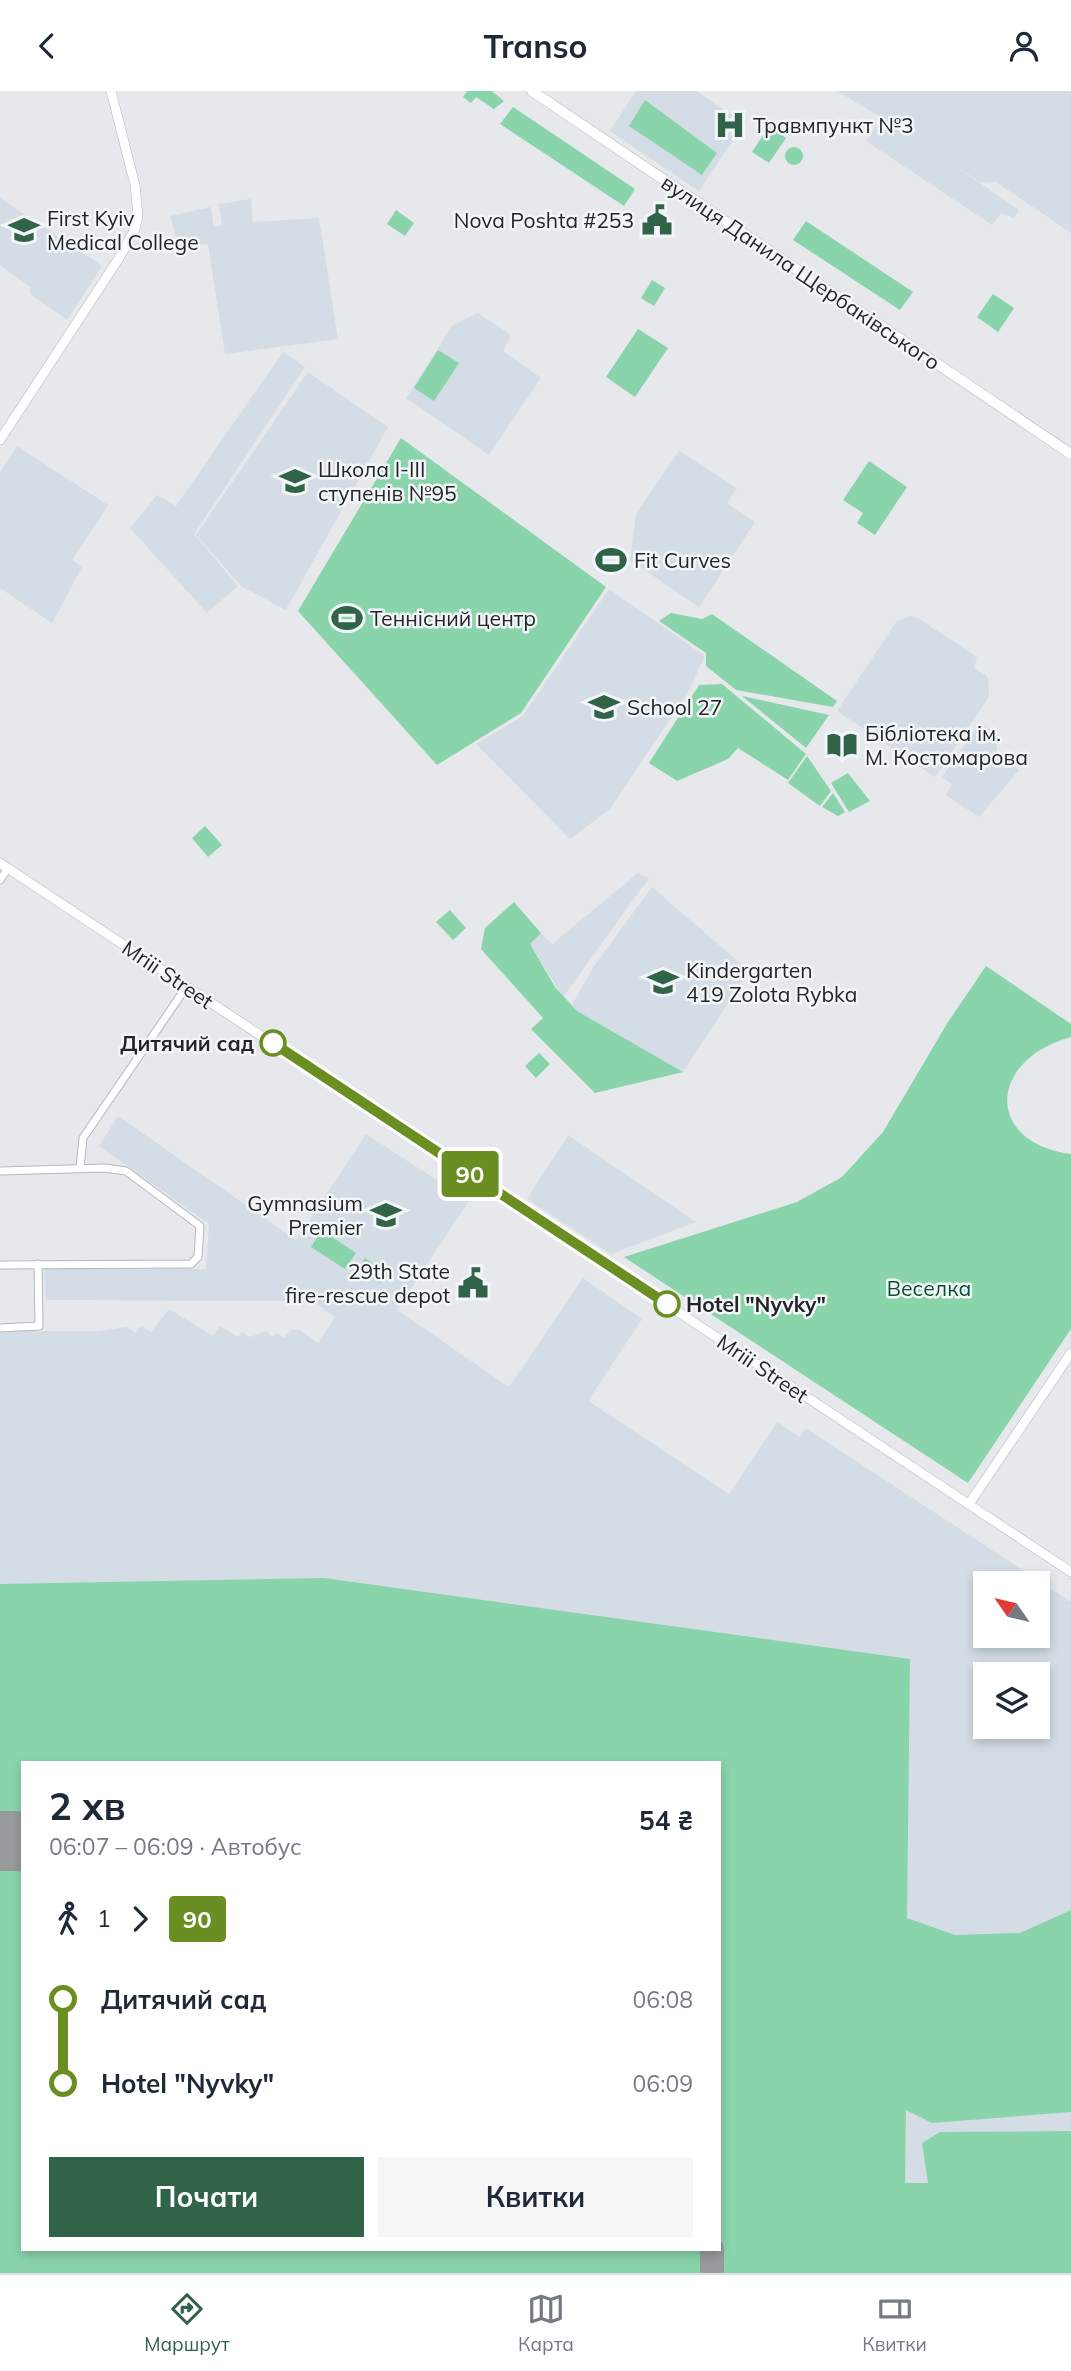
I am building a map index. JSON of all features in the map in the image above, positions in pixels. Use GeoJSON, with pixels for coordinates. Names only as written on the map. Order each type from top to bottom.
{"type":"FeatureCollection","features":[{"type":"Feature","properties":{"kind":"main road","name":"вулиця Данила Щербаківського"},"geometry":{"type":"LineString","coordinates":[[532,91],[1071,454]]}},
{"type":"Feature","properties":{"kind":"street"},"geometry":{"type":"LineString","coordinates":[[0,440],[124,251],[135,229],[138,215],[135,185],[111,91]]}},
{"type":"Feature","properties":{"kind":"street"},"geometry":{"type":"LineString","coordinates":[[0,880],[4,865]]}},
{"type":"Feature","properties":{"kind":"street","name":"Mriii Street"},"geometry":{"type":"LineString","coordinates":[[4,865],[1069,1569]]}},
{"type":"Feature","properties":{"kind":"street"},"geometry":{"type":"LineString","coordinates":[[80,1168],[83,1138],[187,986]]}},
{"type":"Feature","properties":{"kind":"street"},"geometry":{"type":"LineString","coordinates":[[0,1171],[104,1168],[130,1172],[198,1221],[198,1257],[191,1264],[0,1265]]}},
{"type":"Feature","properties":{"kind":"street"},"geometry":{"type":"LineString","coordinates":[[0,1328],[39,1326],[38,1264]]}},
{"type":"Feature","properties":{"kind":"street"},"geometry":{"type":"LineString","coordinates":[[969,1504],[1071,1353]]}},
{"type":"Feature","properties":{"kind":"shaded area"},"geometry":{"type":"Polygon","coordinates":[[[636,91],[696,91],[744,123],[699,191],[610,131],[636,91]]]}},
{"type":"Feature","properties":{"kind":"shaded area"},"geometry":{"type":"Polygon","coordinates":[[[837,91],[1071,91],[1071,233],[996,182],[980,182],[942,157],[1019,210],[1014,218],[1001,213],[992,225],[866,141],[882,118],[837,91]]]}},
{"type":"Feature","properties":{"kind":"shaded area","name":"First Kyiv Medical College"},"geometry":{"type":"Polygon","coordinates":[[[0,198],[102,266],[67,320],[30,294],[30,287],[0,265],[0,198]]]}},
{"type":"Feature","properties":{"kind":"shaded area"},"geometry":{"type":"Polygon","coordinates":[[[251,199],[253,222],[319,218],[338,339],[225,354],[208,244],[191,246],[176,237],[170,216],[211,207],[214,227],[222,225],[219,204],[251,199]]]}},
{"type":"Feature","properties":{"kind":"shaded area"},"geometry":{"type":"Polygon","coordinates":[[[478,313],[511,335],[503,351],[541,378],[489,455],[406,398],[453,325],[478,313]]]}},
{"type":"Feature","properties":{"kind":"shaded area"},"geometry":{"type":"Polygon","coordinates":[[[283,352],[305,367],[194,534],[238,586],[207,613],[130,528],[157,495],[176,506],[283,352]]]}},
{"type":"Feature","properties":{"kind":"shaded area","name":"Школа І-ІІІ ступенів №95"},"geometry":{"type":"Polygon","coordinates":[[[308,372],[388,427],[286,610],[241,586],[196,535],[308,372]]]}},
{"type":"Feature","properties":{"kind":"shaded area"},"geometry":{"type":"Polygon","coordinates":[[[17,446],[108,505],[72,560],[82,567],[52,623],[0,588],[0,473],[17,446]]]}},
{"type":"Feature","properties":{"kind":"shaded area"},"geometry":{"type":"Polygon","coordinates":[[[679,451],[737,488],[727,503],[755,522],[699,607],[630,560],[636,514],[679,451]]]}},
{"type":"Feature","properties":{"kind":"shaded area","name":"School 27"},"geometry":{"type":"Polygon","coordinates":[[[609,589],[705,656],[687,694],[610,809],[570,839],[476,744],[523,716],[609,589]]]}},
{"type":"Feature","properties":{"kind":"shaded area"},"geometry":{"type":"Polygon","coordinates":[[[911,616],[977,657],[974,668],[988,677],[989,697],[935,777],[837,711],[897,621],[911,616]]]}},
{"type":"Feature","properties":{"kind":"shaded area"},"geometry":{"type":"Polygon","coordinates":[[[981,722],[997,736],[997,751],[1019,770],[979,817],[946,795],[952,784],[942,777],[981,722]]]}},
{"type":"Feature","properties":{"kind":"shaded area"},"geometry":{"type":"Polygon","coordinates":[[[638,873],[649,878],[563,997],[530,944],[541,933],[552,944],[638,873]]]}},
{"type":"Feature","properties":{"kind":"shaded area","name":"Kindergarten 419 Zolota Rybka"},"geometry":{"type":"Polygon","coordinates":[[[652,887],[749,971],[683,1072],[577,1011],[572,1005],[594,966],[652,887]]]}},
{"type":"Feature","properties":{"kind":"shaded area"},"geometry":{"type":"Polygon","coordinates":[[[118,1116],[296,1240],[366,1134],[469,1201],[397,1310],[509,1387],[583,1278],[642,1319],[588,1401],[729,1494],[777,1422],[800,1437],[806,1428],[1024,1571],[973,1571],[973,1649],[1050,1649],[1050,1588],[1071,1602],[1071,2273],[0,2273],[0,1331],[98,1331],[127,1327],[136,1333],[141,1326],[151,1332],[169,1309],[213,1336],[220,1326],[238,1337],[242,1332],[250,1337],[266,1331],[273,1337],[276,1333],[284,1338],[290,1330],[300,1330],[318,1343],[335,1317],[312,1301],[46,1300],[44,1269],[206,1269],[209,1224],[99,1146],[118,1116]]]}},
{"type":"Feature","properties":{"kind":"shaded area"},"geometry":{"type":"Polygon","coordinates":[[[568,1135],[696,1222],[611,1254],[527,1199],[568,1135]]]}},
{"type":"Feature","properties":{"kind":"green space"},"geometry":{"type":"Polygon","coordinates":[[[467,91],[492,91],[504,101],[494,109],[476,97],[471,103],[463,97],[467,91]]]}},
{"type":"Feature","properties":{"kind":"green space"},"geometry":{"type":"Polygon","coordinates":[[[645,100],[717,153],[702,175],[629,126],[645,100]]]}},
{"type":"Feature","properties":{"kind":"green space"},"geometry":{"type":"Polygon","coordinates":[[[513,107],[635,189],[624,206],[500,124],[513,107]]]}},
{"type":"Feature","properties":{"kind":"green space"},"geometry":{"type":"Polygon","coordinates":[[[769,126],[786,138],[769,163],[752,152],[769,126]]]}},
{"type":"Feature","properties":{"kind":"green space"},"geometry":{"type":"Polygon","coordinates":[[[790,147],[798,147],[803,156],[801,163],[790,165],[785,160],[785,152],[790,147]]]}},
{"type":"Feature","properties":{"kind":"green space"},"geometry":{"type":"Polygon","coordinates":[[[396,210],[414,223],[405,236],[387,224],[396,210]]]}},
{"type":"Feature","properties":{"kind":"green space"},"geometry":{"type":"Polygon","coordinates":[[[806,221],[913,292],[900,310],[793,240],[806,221]]]}},
{"type":"Feature","properties":{"kind":"green space"},"geometry":{"type":"Polygon","coordinates":[[[652,280],[665,288],[654,306],[641,298],[652,280]]]}},
{"type":"Feature","properties":{"kind":"green space"},"geometry":{"type":"Polygon","coordinates":[[[993,294],[1014,308],[998,332],[977,317],[993,294]]]}},
{"type":"Feature","properties":{"kind":"green space"},"geometry":{"type":"Polygon","coordinates":[[[638,329],[668,348],[635,397],[606,377],[638,329]]]}},
{"type":"Feature","properties":{"kind":"green space"},"geometry":{"type":"Polygon","coordinates":[[[438,350],[459,363],[434,401],[414,388],[438,350]]]}},
{"type":"Feature","properties":{"kind":"green space"},"geometry":{"type":"Polygon","coordinates":[[[401,438],[606,587],[521,713],[437,765],[298,611],[401,438]]]}},
{"type":"Feature","properties":{"kind":"green space"},"geometry":{"type":"Polygon","coordinates":[[[869,461],[907,487],[875,535],[857,523],[863,513],[843,500],[869,461]]]}},
{"type":"Feature","properties":{"kind":"green space"},"geometry":{"type":"Polygon","coordinates":[[[671,613],[702,619],[712,614],[837,701],[833,707],[736,690],[706,666],[706,653],[659,621],[671,613]]]}},
{"type":"Feature","properties":{"kind":"green space"},"geometry":{"type":"Polygon","coordinates":[[[722,684],[806,754],[788,780],[738,748],[728,759],[677,781],[649,763],[699,685],[722,684]]]}},
{"type":"Feature","properties":{"kind":"green space"},"geometry":{"type":"Polygon","coordinates":[[[742,696],[829,715],[806,748],[742,696]]]}},
{"type":"Feature","properties":{"kind":"green space"},"geometry":{"type":"Polygon","coordinates":[[[807,756],[831,791],[820,806],[788,783],[807,756]]]}},
{"type":"Feature","properties":{"kind":"green space"},"geometry":{"type":"Polygon","coordinates":[[[848,773],[870,801],[849,812],[831,783],[848,773]]]}},
{"type":"Feature","properties":{"kind":"green space"},"geometry":{"type":"Polygon","coordinates":[[[833,793],[845,812],[838,816],[822,807],[833,793]]]}},
{"type":"Feature","properties":{"kind":"green space"},"geometry":{"type":"Polygon","coordinates":[[[205,826],[222,845],[208,857],[192,838],[205,826]]]}},
{"type":"Feature","properties":{"kind":"green space"},"geometry":{"type":"Polygon","coordinates":[[[514,902],[541,933],[530,944],[555,987],[577,1011],[683,1072],[595,1093],[531,1029],[543,1018],[481,949],[485,928],[514,902]]]}},
{"type":"Feature","properties":{"kind":"green space"},"geometry":{"type":"Polygon","coordinates":[[[450,910],[466,928],[453,940],[436,922],[450,910]]]}},
{"type":"Feature","properties":{"kind":"green space","name":"Веселка"},"geometry":{"type":"Polygon","coordinates":[[[986,966],[1071,1024],[1071,1037],[1044,1048],[1024,1063],[1012,1081],[1007,1099],[1011,1118],[1022,1134],[1042,1146],[1071,1154],[1071,1329],[968,1483],[624,1257],[797,1202],[842,1177],[883,1132],[948,1022],[986,966]]]}},
{"type":"Feature","properties":{"kind":"green space"},"geometry":{"type":"Polygon","coordinates":[[[539,1053],[550,1064],[536,1078],[525,1066],[539,1053]]]}},
{"type":"Feature","properties":{"kind":"green space"},"geometry":{"type":"Polygon","coordinates":[[[322,1230],[356,1253],[345,1269],[311,1247],[322,1230]]]}},
{"type":"Feature","properties":{"kind":"green space"},"geometry":{"type":"Polygon","coordinates":[[[365,1258],[387,1273],[380,1283],[358,1269],[365,1258]]]}},
{"type":"Feature","properties":{"kind":"green space"},"geometry":{"type":"Polygon","coordinates":[[[324,1578],[910,1659],[907,1918],[955,1935],[1020,1933],[1071,1910],[1071,2112],[932,2123],[906,2110],[905,2183],[928,2183],[922,2143],[940,2132],[1071,2131],[1071,2273],[0,2273],[0,1584],[324,1578]]]}},
{"type":"Feature","properties":{"kind":"taxiway"},"geometry":{"type":"LineString","coordinates":[[712,2251],[712,2273]]}},
{"type":"Feature","properties":{"kind":"runway"},"geometry":{"type":"LineString","coordinates":[[0,1841],[21,1841]]}},
{"type":"Feature","properties":{"kind":"bus line","name":"90"},"geometry":{"type":"LineString","coordinates":[[273,1043],[667,1304]]}},
{"type":"Feature","properties":{"kind":"place","name":"Травмпункт №3"},"geometry":{"type":"Point","coordinates":[730,125]}},
{"type":"Feature","properties":{"kind":"place","name":"Nova Poshta #253"},"geometry":{"type":"Point","coordinates":[657,220]}},
{"type":"Feature","properties":{"kind":"place","name":"First Kyiv Medical College"},"geometry":{"type":"Point","coordinates":[24,230]}},
{"type":"Feature","properties":{"kind":"place","name":"Школа І-ІІІ ступенів №95"},"geometry":{"type":"Point","coordinates":[295,481]}},
{"type":"Feature","properties":{"kind":"place","name":"Fit Curves"},"geometry":{"type":"Point","coordinates":[611,560]}},
{"type":"Feature","properties":{"kind":"place","name":"Теннісний центр"},"geometry":{"type":"Point","coordinates":[347,618]}},
{"type":"Feature","properties":{"kind":"place","name":"School 27"},"geometry":{"type":"Point","coordinates":[604,707]}},
{"type":"Feature","properties":{"kind":"place","name":"Бібліотека ім. М. Костомарова"},"geometry":{"type":"Point","coordinates":[842,745]}},
{"type":"Feature","properties":{"kind":"place","name":"Kindergarten 419 Zolota Rybka"},"geometry":{"type":"Point","coordinates":[663,982]}},
{"type":"Feature","properties":{"kind":"place","name":"Дитячий сад"},"geometry":{"type":"Point","coordinates":[273,1043]}},
{"type":"Feature","properties":{"kind":"place","name":"Gymnasium Premier"},"geometry":{"type":"Point","coordinates":[386,1215]}},
{"type":"Feature","properties":{"kind":"place","name":"29th State fire-rescue depot"},"geometry":{"type":"Point","coordinates":[473,1283]}},
{"type":"Feature","properties":{"kind":"place","name":"Hotel \"Nyvky\""},"geometry":{"type":"Point","coordinates":[667,1304]}}]}
